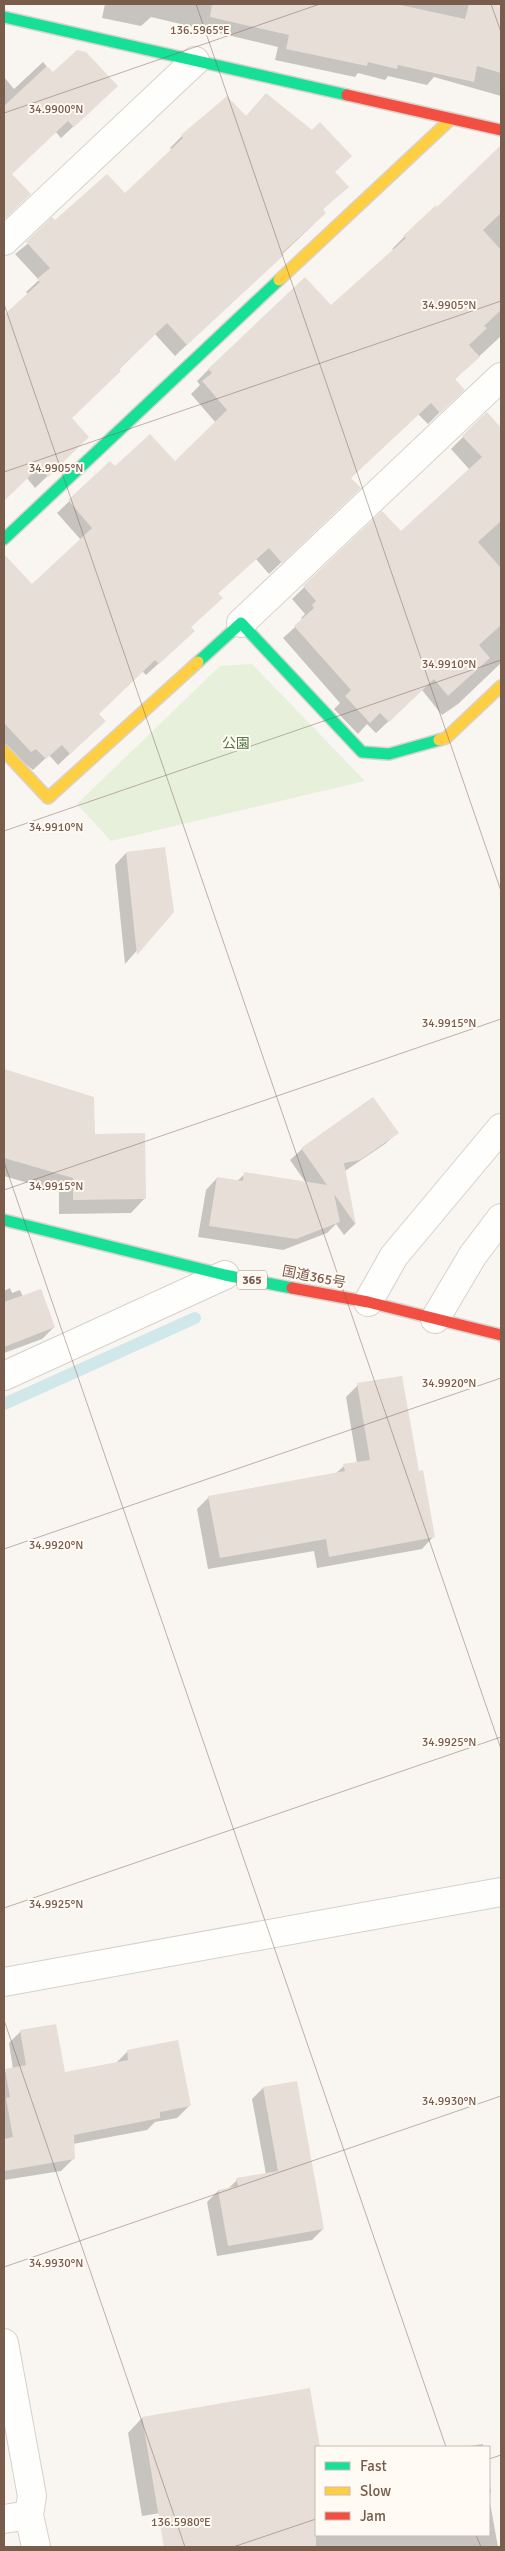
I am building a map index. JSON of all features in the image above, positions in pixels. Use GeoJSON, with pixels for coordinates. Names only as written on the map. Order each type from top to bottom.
{"type":"FeatureCollection","features":[{"type":"Feature","properties":{"kind":"main road"},"geometry":{"type":"LineString","coordinates":[[4,17],[501,130]]}},
{"type":"Feature","properties":{"kind":"main road"},"geometry":{"type":"LineString","coordinates":[[4,539],[451,119]]}},
{"type":"Feature","properties":{"kind":"main road"},"geometry":{"type":"LineString","coordinates":[[4,751],[48,798],[241,623],[362,752],[388,754],[446,738],[501,686]]}},
{"type":"Feature","properties":{"kind":"main road","name":"国道365号"},"geometry":{"type":"LineString","coordinates":[[4,1220],[225,1275],[368,1302],[501,1335]]}},
{"type":"Feature","properties":{"kind":"street"},"geometry":{"type":"LineString","coordinates":[[4,241],[195,61]]}},
{"type":"Feature","properties":{"kind":"street"},"geometry":{"type":"LineString","coordinates":[[241,623],[501,377]]}},
{"type":"Feature","properties":{"kind":"street"},"geometry":{"type":"LineString","coordinates":[[368,1302],[394,1256],[501,1128]]}},
{"type":"Feature","properties":{"kind":"street"},"geometry":{"type":"LineString","coordinates":[[435,1319],[473,1255],[501,1218]]}},
{"type":"Feature","properties":{"kind":"street"},"geometry":{"type":"LineString","coordinates":[[4,1376],[225,1275]]}},
{"type":"Feature","properties":{"kind":"street"},"geometry":{"type":"LineString","coordinates":[[4,1982],[501,1892]]}},
{"type":"Feature","properties":{"kind":"street"},"geometry":{"type":"LineString","coordinates":[[4,2343],[32,2496],[16,2517],[36,2547]]}},
{"type":"Feature","properties":{"kind":"green space","name":"公園"},"geometry":{"type":"Polygon","coordinates":[[[252,664],[365,781],[111,841],[77,804],[220,666],[252,664]]]}},
{"type":"Feature","properties":{"kind":"building"},"geometry":{"type":"Polygon","coordinates":[[[212,4],[396,4],[465,19],[469,4],[501,4],[501,73],[477,66],[474,82],[398,65],[397,69],[368,62],[367,66],[286,49],[289,35],[210,17],[212,4]]]}},
{"type":"Feature","properties":{"kind":"building"},"geometry":{"type":"Polygon","coordinates":[[[77,50],[86,52],[118,86],[74,127],[68,121],[12,174],[31,194],[5,219],[4,106],[47,66],[53,72],[77,50]]]}},
{"type":"Feature","properties":{"kind":"building"},"geometry":{"type":"Polygon","coordinates":[[[266,93],[312,130],[320,122],[352,156],[335,172],[349,187],[323,209],[326,213],[282,253],[284,255],[187,345],[167,323],[72,418],[89,437],[48,477],[39,467],[4,501],[4,315],[40,282],[37,279],[50,268],[26,242],[52,217],[55,220],[107,174],[125,193],[183,138],[181,135],[227,96],[246,116],[266,93]]]}},
{"type":"Feature","properties":{"kind":"building"},"geometry":{"type":"Polygon","coordinates":[[[501,145],[501,213],[483,230],[501,250],[501,310],[484,326],[487,328],[469,345],[480,357],[455,379],[465,390],[440,413],[431,403],[351,478],[361,488],[282,563],[269,548],[218,593],[223,598],[191,627],[195,631],[159,664],[155,660],[99,714],[106,721],[70,754],[62,745],[46,759],[36,749],[31,752],[4,723],[4,554],[32,584],[92,528],[68,500],[110,461],[115,466],[150,434],[175,461],[227,410],[202,381],[212,373],[208,369],[305,277],[331,305],[406,238],[403,236],[436,205],[437,207],[501,145]]]}},
{"type":"Feature","properties":{"kind":"building"},"geometry":{"type":"Polygon","coordinates":[[[487,412],[501,428],[501,521],[478,542],[501,568],[501,625],[479,645],[490,658],[448,696],[434,679],[389,722],[380,713],[370,723],[345,696],[351,690],[294,626],[314,608],[312,605],[316,601],[303,586],[382,511],[401,531],[482,457],[462,436],[487,412]]]}},
{"type":"Feature","properties":{"kind":"building"},"geometry":{"type":"Polygon","coordinates":[[[165,847],[174,912],[137,955],[126,852],[165,847]]]}},
{"type":"Feature","properties":{"kind":"building"},"geometry":{"type":"Polygon","coordinates":[[[4,1069],[94,1097],[95,1134],[145,1133],[146,1199],[73,1200],[73,1178],[4,1158],[4,1069]]]}},
{"type":"Feature","properties":{"kind":"building"},"geometry":{"type":"Polygon","coordinates":[[[373,1097],[399,1133],[360,1160],[344,1163],[356,1225],[334,1194],[340,1222],[296,1239],[209,1226],[217,1177],[243,1181],[244,1172],[327,1185],[301,1148],[373,1097]]]}},
{"type":"Feature","properties":{"kind":"building"},"geometry":{"type":"Polygon","coordinates":[[[41,1289],[55,1327],[4,1347],[4,1302],[41,1289]]]}},
{"type":"Feature","properties":{"kind":"building"},"geometry":{"type":"Polygon","coordinates":[[[402,1376],[419,1471],[423,1470],[435,1537],[329,1557],[326,1539],[220,1558],[208,1496],[345,1471],[343,1464],[370,1460],[357,1383],[402,1376]]]}},
{"type":"Feature","properties":{"kind":"building"},"geometry":{"type":"Polygon","coordinates":[[[56,2024],[65,2072],[128,2060],[127,2050],[178,2040],[191,2106],[160,2112],[160,2118],[74,2135],[75,2159],[4,2171],[4,2139],[13,2137],[6,2098],[10,2097],[5,2069],[26,2065],[20,2030],[56,2024]]]}},
{"type":"Feature","properties":{"kind":"building"},"geometry":{"type":"Polygon","coordinates":[[[297,2081],[324,2229],[228,2246],[218,2190],[238,2186],[236,2178],[278,2171],[263,2087],[297,2081]]]}},
{"type":"Feature","properties":{"kind":"building"},"geometry":{"type":"Polygon","coordinates":[[[310,2388],[320,2446],[315,2446],[316,2547],[164,2547],[142,2417],[310,2388]]]}},
{"type":"Feature","properties":{"kind":"waterway"},"geometry":{"type":"LineString","coordinates":[[4,1404],[195,1318]]}},
{"type":"Feature","properties":{"kind":"traffic: fast"},"geometry":{"type":"LineString","coordinates":[[4,17],[347,95]]}},
{"type":"Feature","properties":{"kind":"traffic: fast"},"geometry":{"type":"LineString","coordinates":[[4,539],[279,280]]}},
{"type":"Feature","properties":{"kind":"traffic: fast"},"geometry":{"type":"LineString","coordinates":[[198,662],[241,623],[362,752],[389,754],[439,740]]}},
{"type":"Feature","properties":{"kind":"traffic: fast"},"geometry":{"type":"LineString","coordinates":[[4,1220],[225,1275],[292,1288]]}},
{"type":"Feature","properties":{"kind":"traffic: slow"},"geometry":{"type":"LineString","coordinates":[[279,280],[451,119]]}},
{"type":"Feature","properties":{"kind":"traffic: slow"},"geometry":{"type":"LineString","coordinates":[[4,751],[48,798],[198,662]]}},
{"type":"Feature","properties":{"kind":"traffic: slow"},"geometry":{"type":"LineString","coordinates":[[439,740],[446,738],[501,686]]}},
{"type":"Feature","properties":{"kind":"traffic: jam"},"geometry":{"type":"LineString","coordinates":[[347,95],[501,130]]}},
{"type":"Feature","properties":{"kind":"traffic: jam"},"geometry":{"type":"LineString","coordinates":[[292,1288],[368,1302],[501,1335]]}}]}
